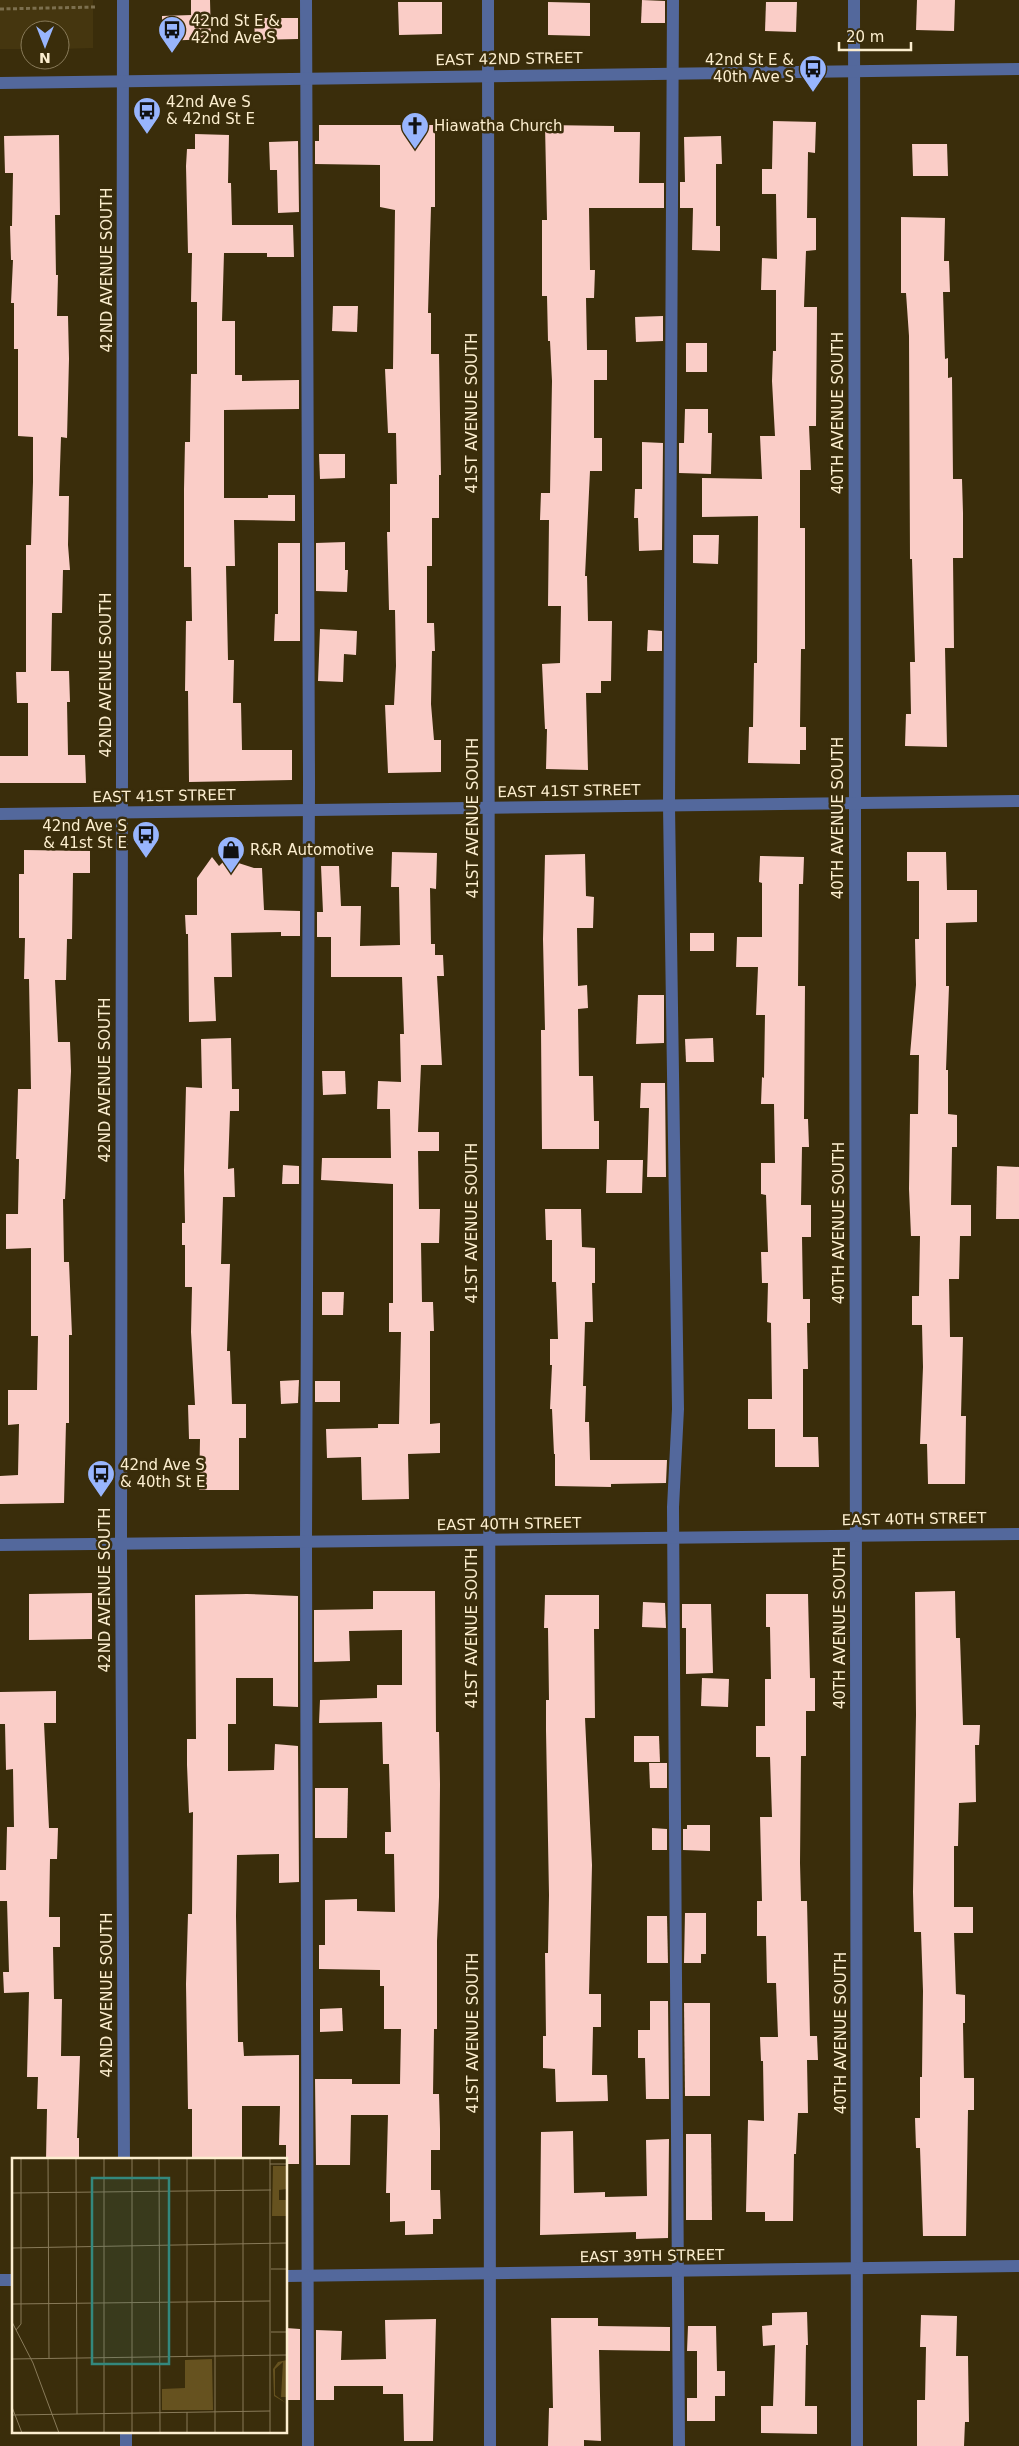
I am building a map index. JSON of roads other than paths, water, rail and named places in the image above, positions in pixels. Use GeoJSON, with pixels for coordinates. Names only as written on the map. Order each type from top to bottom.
{"type":"FeatureCollection","features":[{"type":"Feature","properties":{"kind":"street","name":"42ND AVENUE SOUTH"},"geometry":{"type":"LineString","coordinates":[[123,0],[121,1545],[124,2158]]}},
{"type":"Feature","properties":{"kind":"street"},"geometry":{"type":"LineString","coordinates":[[306,0],[309,810],[306,1542],[306,2276],[308,2446]]}},
{"type":"Feature","properties":{"kind":"street","name":"41ST AVENUE SOUTH"},"geometry":{"type":"LineString","coordinates":[[488,0],[490,2446]]}},
{"type":"Feature","properties":{"kind":"street"},"geometry":{"type":"LineString","coordinates":[[673,0],[669,806],[678,1409],[674,1538],[680,2272],[679,2446]]}},
{"type":"Feature","properties":{"kind":"street","name":"40TH AVENUE SOUTH"},"geometry":{"type":"LineString","coordinates":[[854,0],[857,2446]]}},
{"type":"Feature","properties":{"kind":"street","name":"EAST 42ND STREET"},"geometry":{"type":"LineString","coordinates":[[0,82],[124,82],[488,75],[1019,69]]}},
{"type":"Feature","properties":{"kind":"street","name":"EAST 41ST STREET"},"geometry":{"type":"LineString","coordinates":[[0,814],[1019,802]]}},
{"type":"Feature","properties":{"kind":"street","name":"EAST 40TH STREET"},"geometry":{"type":"LineString","coordinates":[[0,1546],[1019,1534]]}},
{"type":"Feature","properties":{"kind":"street","name":"EAST 39TH STREET"},"geometry":{"type":"LineString","coordinates":[[288,2276],[1019,2266]]}},
{"type":"Feature","properties":{"kind":"place","name":"42nd St E & 42nd Ave S"},"geometry":{"type":"Point","coordinates":[172,54]}},
{"type":"Feature","properties":{"kind":"place","name":"42nd St E & 40th Ave S"},"geometry":{"type":"Point","coordinates":[813,93]}},
{"type":"Feature","properties":{"kind":"place","name":"42nd Ave S & 42nd St E"},"geometry":{"type":"Point","coordinates":[147,135]}},
{"type":"Feature","properties":{"kind":"place","name":"Hiawatha Church"},"geometry":{"type":"Point","coordinates":[415,150]}},
{"type":"Feature","properties":{"kind":"place","name":"42nd Ave S & 41st St E"},"geometry":{"type":"Point","coordinates":[146,859]}},
{"type":"Feature","properties":{"kind":"place","name":"R&R Automotive"},"geometry":{"type":"Point","coordinates":[231,874]}},
{"type":"Feature","properties":{"kind":"place","name":"42nd Ave S & 40th St E"},"geometry":{"type":"Point","coordinates":[101,1498]}}]}
